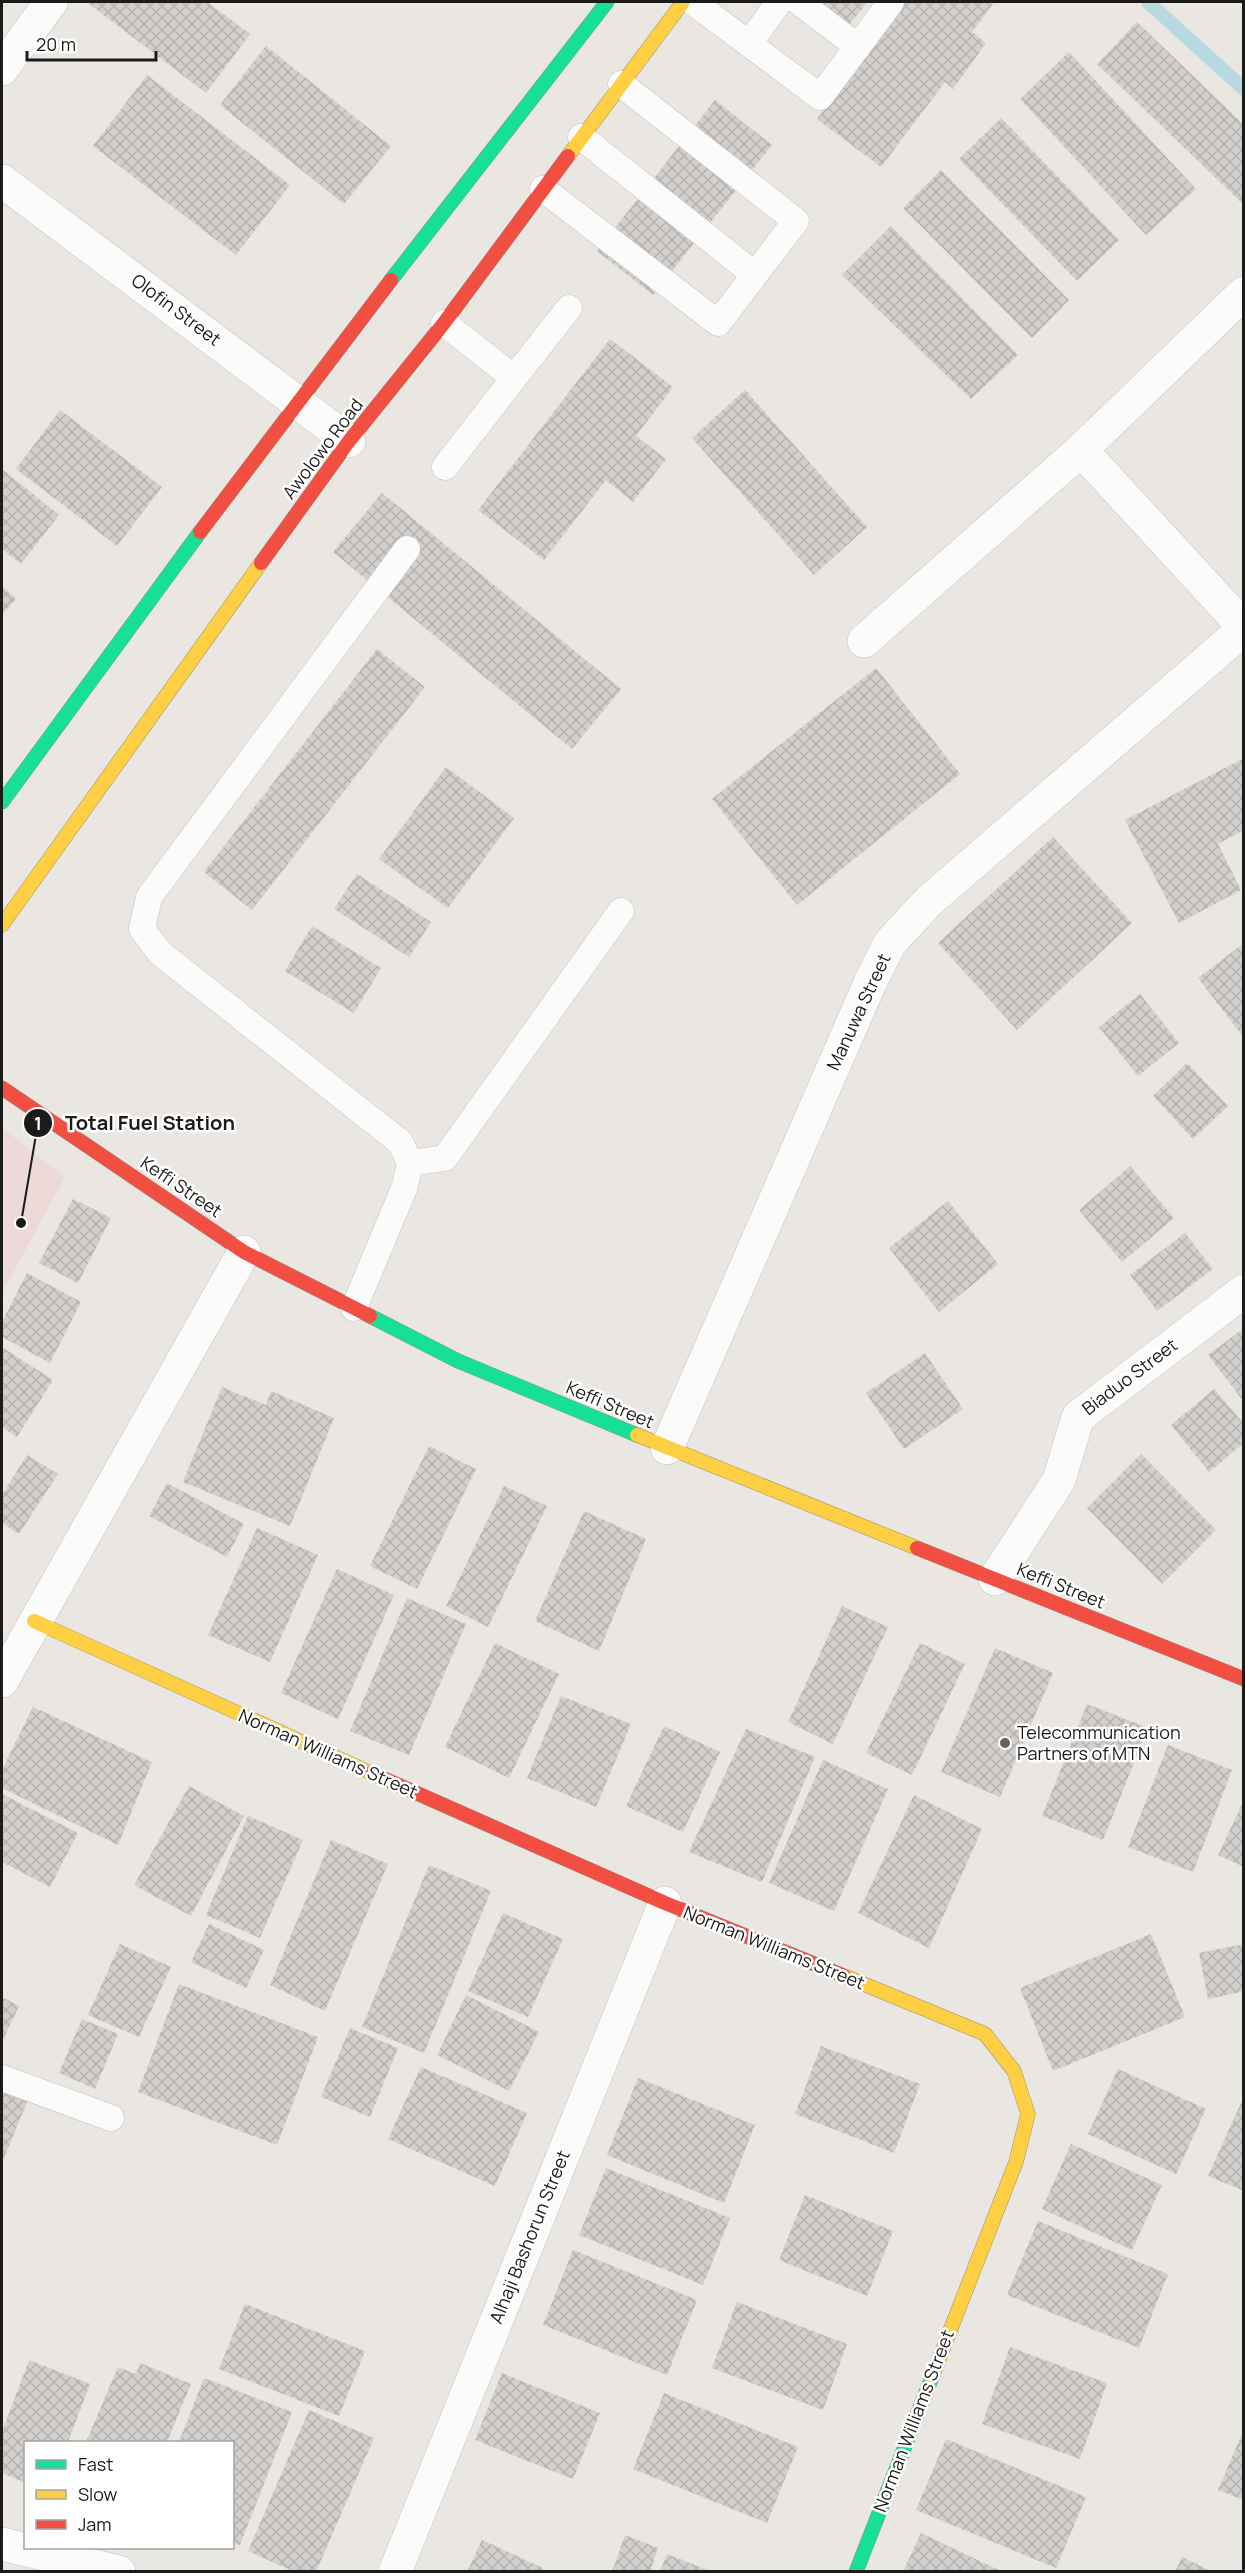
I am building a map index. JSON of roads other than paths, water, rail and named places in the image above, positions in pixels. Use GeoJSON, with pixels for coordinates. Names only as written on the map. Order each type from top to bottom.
{"type":"FeatureCollection","features":[{"type":"Feature","properties":{"kind":"main road"},"geometry":{"type":"LineString","coordinates":[[2,802],[116,640],[297,400],[608,2]]}},
{"type":"Feature","properties":{"kind":"main road","name":"Awolowo Road"},"geometry":{"type":"LineString","coordinates":[[2,925],[348,441],[444,324],[683,2]]}},
{"type":"Feature","properties":{"kind":"main road","name":"Keffi Street"},"geometry":{"type":"LineString","coordinates":[[2,1088],[244,1252],[458,1361],[667,1448],[1244,1679]]}},
{"type":"Feature","properties":{"kind":"main road","name":"Norman Williams Street"},"geometry":{"type":"LineString","coordinates":[[34,1621],[665,1903],[985,2034],[1014,2071],[1028,2114],[1016,2162],[856,2571]]}},
{"type":"Feature","properties":{"kind":"street"},"geometry":{"type":"LineString","coordinates":[[2,69],[51,2]]}},
{"type":"Feature","properties":{"kind":"street","name":"Olofin Street"},"geometry":{"type":"LineString","coordinates":[[2,182],[297,400],[348,441]]}},
{"type":"Feature","properties":{"kind":"street"},"geometry":{"type":"LineString","coordinates":[[864,641],[1081,450],[1244,293]]}},
{"type":"Feature","properties":{"kind":"street"},"geometry":{"type":"LineString","coordinates":[[1081,450],[1244,628]]}},
{"type":"Feature","properties":{"kind":"street","name":"Manuwa Street"},"geometry":{"type":"LineString","coordinates":[[667,1448],[890,943],[928,901],[1244,628]]}},
{"type":"Feature","properties":{"kind":"street"},"geometry":{"type":"LineString","coordinates":[[2,1681],[244,1252]]}},
{"type":"Feature","properties":{"kind":"street","name":"Biaduo Street"},"geometry":{"type":"LineString","coordinates":[[994,1579],[1059,1480],[1078,1417],[1244,1291]]}},
{"type":"Feature","properties":{"kind":"street","name":"Alhaji Bashorun Street"},"geometry":{"type":"LineString","coordinates":[[395,2571],[665,1903]]}},
{"type":"Feature","properties":{"kind":"street"},"geometry":{"type":"LineString","coordinates":[[2,2544],[119,2571]]}},
{"type":"Feature","properties":{"kind":"lane"},"geometry":{"type":"LineString","coordinates":[[693,2],[820,97],[891,2]]}},
{"type":"Feature","properties":{"kind":"lane"},"geometry":{"type":"LineString","coordinates":[[749,44],[779,2]]}},
{"type":"Feature","properties":{"kind":"lane"},"geometry":{"type":"LineString","coordinates":[[799,2],[858,47]]}},
{"type":"Feature","properties":{"kind":"lane"},"geometry":{"type":"LineString","coordinates":[[543,189],[717,323],[796,221],[621,84]]}},
{"type":"Feature","properties":{"kind":"lane"},"geometry":{"type":"LineString","coordinates":[[581,138],[754,274]]}},
{"type":"Feature","properties":{"kind":"lane"},"geometry":{"type":"LineString","coordinates":[[445,467],[569,308]]}},
{"type":"Feature","properties":{"kind":"lane"},"geometry":{"type":"LineString","coordinates":[[444,324],[514,378]]}},
{"type":"Feature","properties":{"kind":"lane"},"geometry":{"type":"LineString","coordinates":[[354,1308],[405,1186],[410,1163],[400,1142],[160,953],[142,929],[149,897],[407,549]]}},
{"type":"Feature","properties":{"kind":"lane"},"geometry":{"type":"LineString","coordinates":[[410,1163],[445,1158],[621,912]]}},
{"type":"Feature","properties":{"kind":"lane"},"geometry":{"type":"LineString","coordinates":[[2,2078],[111,2118]]}},
{"type":"Feature","properties":{"kind":"waterway"},"geometry":{"type":"LineString","coordinates":[[1148,2],[1244,89]]}},
{"type":"Feature","properties":{"kind":"place","name":"Total Fuel Station"},"geometry":{"type":"Point","coordinates":[21,1223]}},
{"type":"Feature","properties":{"kind":"place","name":"Telecommunication Partners of MTN"},"geometry":{"type":"Point","coordinates":[1005,1743]}}]}
